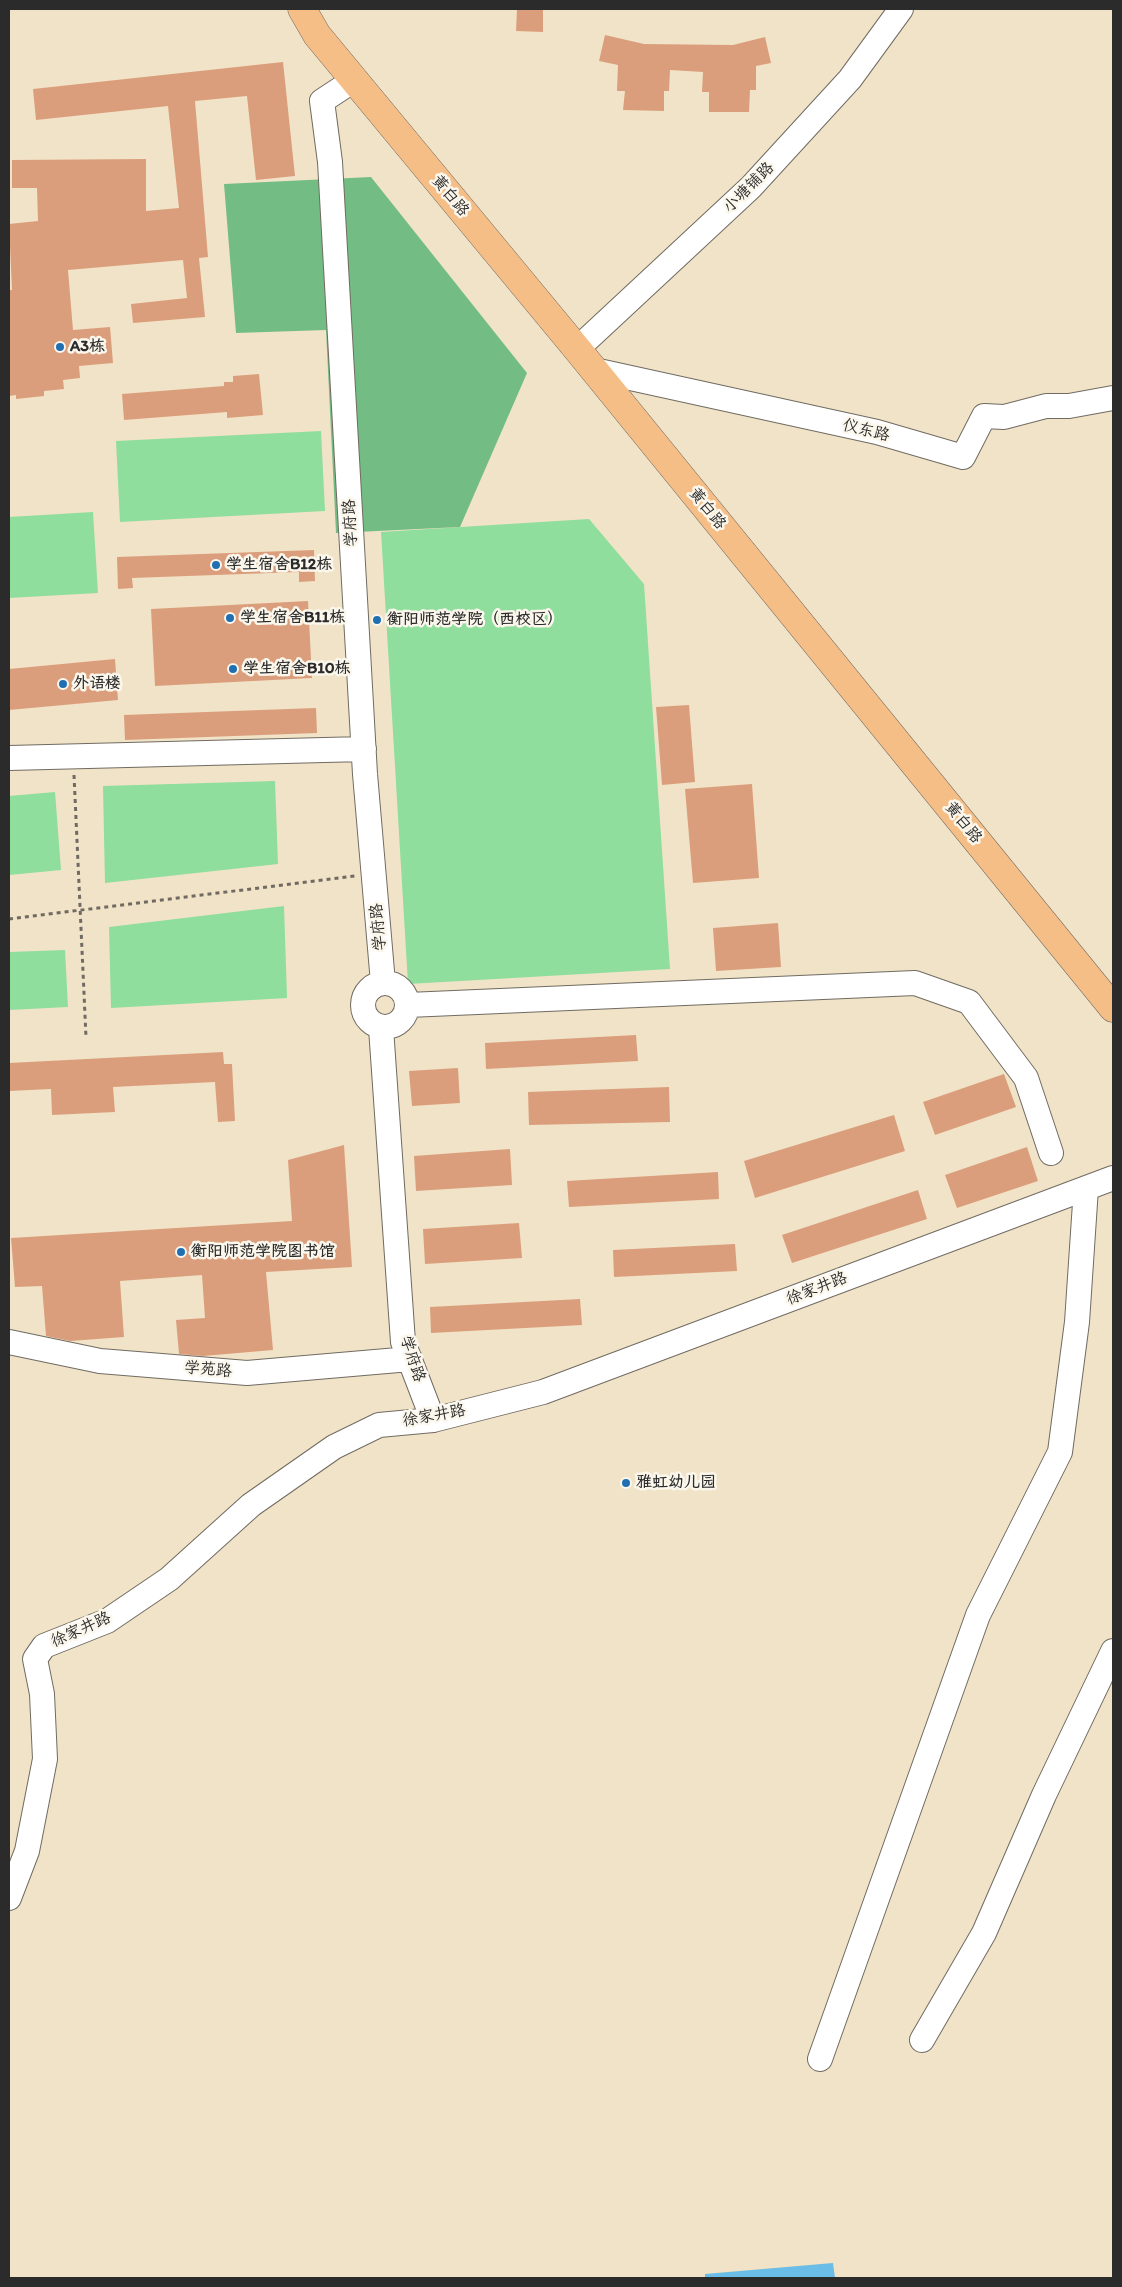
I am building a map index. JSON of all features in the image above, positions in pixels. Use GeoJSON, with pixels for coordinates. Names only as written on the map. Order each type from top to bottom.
{"type":"FeatureCollection","features":[{"type":"Feature","properties":{"kind":"main road","name":"黄白路"},"geometry":{"type":"LineString","coordinates":[[302,9],[318,35],[354,80],[577,349],[1113,1008]]}},
{"type":"Feature","properties":{"kind":"street","name":"小塘铺路"},"geometry":{"type":"LineString","coordinates":[[577,349],[751,187],[850,80],[901,9]]}},
{"type":"Feature","properties":{"kind":"street","name":"学府路"},"geometry":{"type":"LineString","coordinates":[[354,80],[322,101],[330,162],[364,748],[383,983]]}},
{"type":"Feature","properties":{"kind":"street","name":"仪东路"},"geometry":{"type":"LineString","coordinates":[[594,370],[877,432],[963,457],[984,416],[1004,417],[1046,406],[1069,406],[1113,398]]}},
{"type":"Feature","properties":{"kind":"street"},"geometry":{"type":"LineString","coordinates":[[9,758],[364,748]]}},
{"type":"Feature","properties":{"kind":"street"},"geometry":{"type":"LineString","coordinates":[[383,983],[391,983],[403,991],[408,1005],[406,1015],[400,1023],[391,1027],[381,1028],[372,1024],[365,1016],[362,1007],[368,990],[383,983]]}},
{"type":"Feature","properties":{"kind":"street"},"geometry":{"type":"LineString","coordinates":[[408,1005],[915,983],[969,1002],[1026,1078],[1051,1153]]}},
{"type":"Feature","properties":{"kind":"street","name":"学府路"},"geometry":{"type":"LineString","coordinates":[[381,1028],[403,1342],[434,1420]]}},
{"type":"Feature","properties":{"kind":"street","name":"徐家井路"},"geometry":{"type":"LineString","coordinates":[[9,1898],[27,1851],[46,1759],[42,1694],[35,1659],[44,1646],[107,1621],[169,1579],[251,1505],[334,1447],[380,1424],[434,1420],[543,1392],[1113,1178]]}},
{"type":"Feature","properties":{"kind":"street"},"geometry":{"type":"LineString","coordinates":[[820,2059],[978,1615],[1060,1452],[1077,1322],[1086,1188]]}},
{"type":"Feature","properties":{"kind":"street","name":"学苑路"},"geometry":{"type":"LineString","coordinates":[[9,1342],[100,1361],[248,1373],[410,1359]]}},
{"type":"Feature","properties":{"kind":"street"},"geometry":{"type":"LineString","coordinates":[[922,2040],[984,1934],[1044,1795],[1113,1651]]}},
{"type":"Feature","properties":{"kind":"path"},"geometry":{"type":"LineString","coordinates":[[74,757],[86,1037]]}},
{"type":"Feature","properties":{"kind":"path"},"geometry":{"type":"LineString","coordinates":[[9,919],[374,874]]}},
{"type":"Feature","properties":{"kind":"green space"},"geometry":{"type":"Polygon","coordinates":[[[371,177],[527,373],[460,527],[336,533],[326,330],[236,333],[224,184],[371,177]]]}},
{"type":"Feature","properties":{"kind":"green space"},"geometry":{"type":"Polygon","coordinates":[[[321,431],[325,511],[120,522],[116,441],[321,431]]]}},
{"type":"Feature","properties":{"kind":"green space"},"geometry":{"type":"Polygon","coordinates":[[[93,512],[98,593],[9,598],[9,517],[93,512]]]}},
{"type":"Feature","properties":{"kind":"green space"},"geometry":{"type":"Polygon","coordinates":[[[589,519],[644,584],[670,969],[408,984],[381,532],[589,519]]]}},
{"type":"Feature","properties":{"kind":"green space"},"geometry":{"type":"Polygon","coordinates":[[[275,781],[278,864],[105,883],[103,786],[275,781]]]}},
{"type":"Feature","properties":{"kind":"green space"},"geometry":{"type":"Polygon","coordinates":[[[55,792],[61,870],[9,875],[9,796],[55,792]]]}},
{"type":"Feature","properties":{"kind":"green space"},"geometry":{"type":"Polygon","coordinates":[[[284,906],[287,998],[111,1008],[109,927],[284,906]]]}},
{"type":"Feature","properties":{"kind":"green space"},"geometry":{"type":"Polygon","coordinates":[[[65,950],[68,1007],[9,1010],[9,952],[65,950]]]}},
{"type":"Feature","properties":{"kind":"water"},"geometry":{"type":"Polygon","coordinates":[[[833,2263],[835,2278],[705,2278],[705,2274],[833,2263]]]}},
{"type":"Feature","properties":{"kind":"building"},"geometry":{"type":"Polygon","coordinates":[[[517,9],[543,9],[543,32],[516,31],[517,9]]]}},
{"type":"Feature","properties":{"kind":"building"},"geometry":{"type":"Polygon","coordinates":[[[605,35],[644,44],[733,45],[765,37],[771,63],[756,66],[756,90],[750,90],[749,112],[709,112],[709,92],[702,92],[703,72],[670,70],[669,91],[664,91],[664,111],[623,110],[625,91],[617,91],[618,65],[599,61],[605,35]]]}},
{"type":"Feature","properties":{"kind":"building"},"geometry":{"type":"Polygon","coordinates":[[[283,62],[295,176],[256,180],[247,96],[195,101],[208,257],[199,258],[205,317],[133,323],[131,304],[187,298],[183,260],[68,270],[73,330],[110,327],[113,363],[79,366],[80,378],[63,380],[64,389],[44,391],[44,396],[16,399],[16,395],[9,396],[9,290],[12,290],[9,224],[38,221],[37,188],[12,188],[12,160],[146,159],[146,211],[179,208],[168,106],[36,120],[33,89],[283,62]]]}},
{"type":"Feature","properties":{"kind":"building"},"geometry":{"type":"Polygon","coordinates":[[[259,374],[263,415],[227,418],[227,412],[124,420],[122,394],[224,386],[224,382],[233,382],[233,376],[259,374]]]}},
{"type":"Feature","properties":{"kind":"building","name":"学生宿舍B12栋"},"geometry":{"type":"Polygon","coordinates":[[[314,550],[315,581],[299,582],[299,572],[132,578],[133,588],[118,589],[117,557],[314,550]]]}},
{"type":"Feature","properties":{"kind":"building"},"geometry":{"type":"Polygon","coordinates":[[[308,601],[312,678],[155,686],[151,609],[308,601]]]}},
{"type":"Feature","properties":{"kind":"building","name":"外语楼"},"geometry":{"type":"Polygon","coordinates":[[[115,659],[118,700],[9,710],[9,669],[115,659]]]}},
{"type":"Feature","properties":{"kind":"building"},"geometry":{"type":"Polygon","coordinates":[[[689,705],[695,782],[662,785],[656,707],[689,705]]]}},
{"type":"Feature","properties":{"kind":"building"},"geometry":{"type":"Polygon","coordinates":[[[316,708],[317,733],[125,740],[124,715],[316,708]]]}},
{"type":"Feature","properties":{"kind":"building"},"geometry":{"type":"Polygon","coordinates":[[[752,784],[759,878],[693,883],[685,789],[752,784]]]}},
{"type":"Feature","properties":{"kind":"building"},"geometry":{"type":"Polygon","coordinates":[[[778,923],[781,967],[716,971],[713,928],[778,923]]]}},
{"type":"Feature","properties":{"kind":"building"},"geometry":{"type":"Polygon","coordinates":[[[636,1035],[638,1061],[486,1069],[485,1043],[636,1035]]]}},
{"type":"Feature","properties":{"kind":"building"},"geometry":{"type":"Polygon","coordinates":[[[223,1052],[224,1064],[232,1064],[235,1121],[218,1122],[215,1082],[113,1087],[115,1112],[52,1115],[51,1089],[9,1091],[9,1063],[223,1052]]]}},
{"type":"Feature","properties":{"kind":"building"},"geometry":{"type":"Polygon","coordinates":[[[458,1068],[460,1103],[412,1106],[409,1071],[458,1068]]]}},
{"type":"Feature","properties":{"kind":"building"},"geometry":{"type":"Polygon","coordinates":[[[1004,1074],[1016,1107],[935,1135],[923,1102],[1004,1074]]]}},
{"type":"Feature","properties":{"kind":"building"},"geometry":{"type":"Polygon","coordinates":[[[669,1087],[670,1122],[529,1125],[528,1092],[669,1087]]]}},
{"type":"Feature","properties":{"kind":"building"},"geometry":{"type":"Polygon","coordinates":[[[894,1115],[905,1151],[755,1198],[744,1161],[894,1115]]]}},
{"type":"Feature","properties":{"kind":"building","name":"衡阳师范学院图书馆"},"geometry":{"type":"Polygon","coordinates":[[[344,1145],[352,1267],[266,1272],[273,1350],[203,1356],[179,1354],[176,1320],[205,1318],[202,1275],[120,1281],[124,1337],[70,1341],[46,1336],[42,1286],[15,1287],[11,1238],[292,1221],[288,1160],[344,1145]]]}},
{"type":"Feature","properties":{"kind":"building"},"geometry":{"type":"Polygon","coordinates":[[[1027,1147],[1038,1181],[957,1208],[945,1175],[1027,1147]]]}},
{"type":"Feature","properties":{"kind":"building"},"geometry":{"type":"Polygon","coordinates":[[[510,1149],[512,1185],[416,1191],[414,1156],[510,1149]]]}},
{"type":"Feature","properties":{"kind":"building"},"geometry":{"type":"Polygon","coordinates":[[[718,1172],[719,1199],[569,1207],[567,1181],[718,1172]]]}},
{"type":"Feature","properties":{"kind":"building"},"geometry":{"type":"Polygon","coordinates":[[[918,1190],[927,1219],[792,1263],[782,1235],[918,1190]]]}},
{"type":"Feature","properties":{"kind":"building"},"geometry":{"type":"Polygon","coordinates":[[[519,1223],[522,1258],[425,1264],[423,1229],[519,1223]]]}},
{"type":"Feature","properties":{"kind":"building"},"geometry":{"type":"Polygon","coordinates":[[[735,1244],[737,1271],[614,1277],[613,1250],[735,1244]]]}},
{"type":"Feature","properties":{"kind":"building"},"geometry":{"type":"Polygon","coordinates":[[[580,1299],[582,1325],[431,1333],[430,1307],[580,1299]]]}},
{"type":"Feature","properties":{"kind":"place","name":"A3栋"},"geometry":{"type":"Point","coordinates":[60,347]}},
{"type":"Feature","properties":{"kind":"place","name":"学生宿舍B12栋"},"geometry":{"type":"Point","coordinates":[216,565]}},
{"type":"Feature","properties":{"kind":"place","name":"学生宿舍B11栋"},"geometry":{"type":"Point","coordinates":[230,618]}},
{"type":"Feature","properties":{"kind":"place","name":"衡阳师范学院（西校区）"},"geometry":{"type":"Point","coordinates":[377,620]}},
{"type":"Feature","properties":{"kind":"place","name":"学生宿舍B10栋"},"geometry":{"type":"Point","coordinates":[233,669]}},
{"type":"Feature","properties":{"kind":"place","name":"外语楼"},"geometry":{"type":"Point","coordinates":[63,684]}},
{"type":"Feature","properties":{"kind":"place","name":"衡阳师范学院图书馆"},"geometry":{"type":"Point","coordinates":[181,1252]}},
{"type":"Feature","properties":{"kind":"place","name":"雅虹幼儿园"},"geometry":{"type":"Point","coordinates":[626,1483]}}]}
